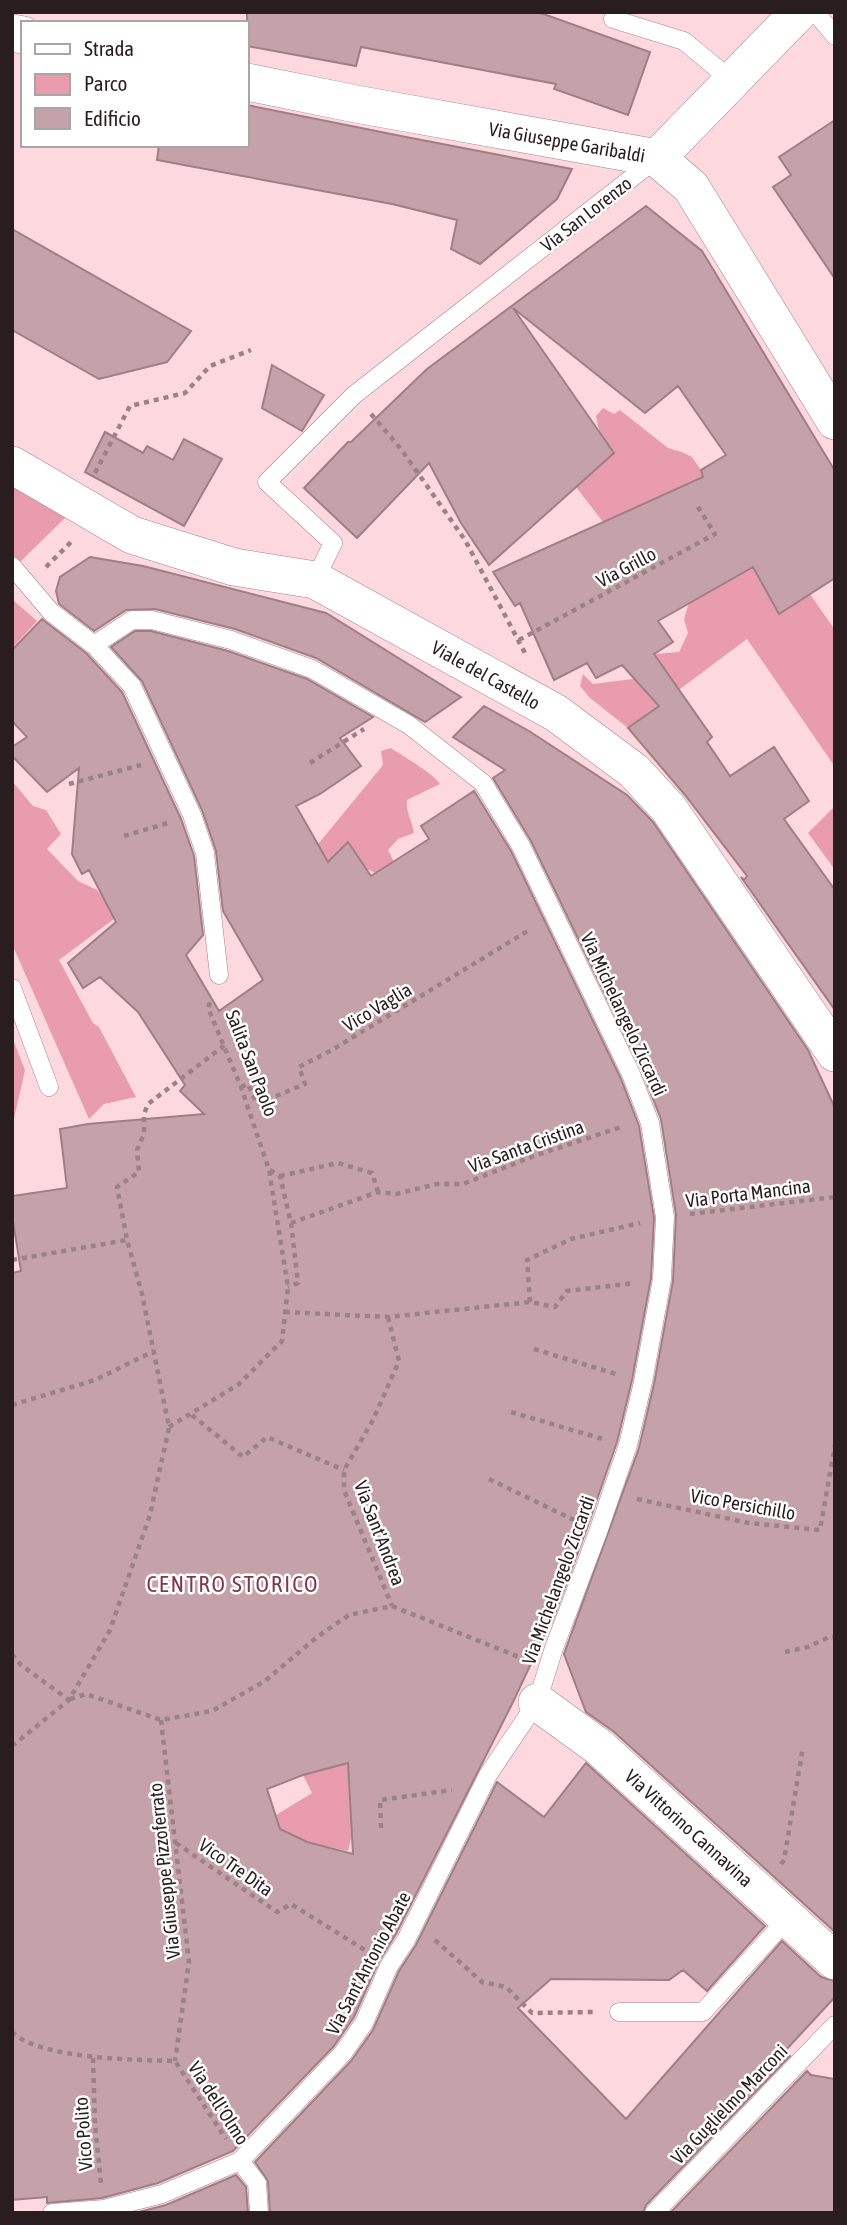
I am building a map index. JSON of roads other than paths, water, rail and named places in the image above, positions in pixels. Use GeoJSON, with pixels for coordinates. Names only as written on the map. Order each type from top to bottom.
{"type":"FeatureCollection","features":[{"type":"Feature","properties":{"kind":"street","name":"Via San Lorenzo"},"geometry":{"type":"LineString","coordinates":[[657,159],[799,12]]}},
{"type":"Feature","properties":{"kind":"street","name":"Via Giuseppe Garibaldi"},"geometry":{"type":"LineString","coordinates":[[248,82],[657,159],[691,187],[835,421]]}},
{"type":"Feature","properties":{"kind":"street","name":"Viale del Castello"},"geometry":{"type":"LineString","coordinates":[[12,466],[132,536],[234,567],[315,580],[556,713],[634,771],[669,809],[835,1053]]}},
{"type":"Feature","properties":{"kind":"street","name":"Via Vittorino Cannavina"},"geometry":{"type":"LineString","coordinates":[[542,1685],[599,1747],[835,1961]]}},
{"type":"Feature","properties":{"kind":"lane"},"geometry":{"type":"LineString","coordinates":[[12,24],[15,12]]}},
{"type":"Feature","properties":{"kind":"lane"},"geometry":{"type":"LineString","coordinates":[[815,12],[835,36]]}},
{"type":"Feature","properties":{"kind":"lane"},"geometry":{"type":"LineString","coordinates":[[613,19],[684,41],[731,80]]}},
{"type":"Feature","properties":{"kind":"lane","name":"Via San Lorenzo"},"geometry":{"type":"LineString","coordinates":[[315,580],[333,543],[267,482],[354,395],[657,159]]}},
{"type":"Feature","properties":{"kind":"lane"},"geometry":{"type":"LineString","coordinates":[[12,566],[51,612],[94,645],[132,686],[192,815],[205,853],[219,975]]}},
{"type":"Feature","properties":{"kind":"lane","name":"Via Michelangelo Ziccardi"},"geometry":{"type":"LineString","coordinates":[[94,645],[132,620],[152,620],[232,640],[312,669],[409,725],[483,783],[521,846],[631,1074],[648,1117],[659,1171],[665,1217],[663,1279],[628,1445],[542,1685]]}},
{"type":"Feature","properties":{"kind":"lane"},"geometry":{"type":"LineString","coordinates":[[12,988],[49,1087]]}},
{"type":"Feature","properties":{"kind":"lane","name":"Via Sant'Antonio Abate"},"geometry":{"type":"LineString","coordinates":[[52,2213],[104,2208],[162,2194],[240,2161],[343,2053],[364,2023],[389,1966],[406,1940],[488,1775],[542,1685]]}},
{"type":"Feature","properties":{"kind":"lane"},"geometry":{"type":"LineString","coordinates":[[619,2012],[703,2012],[788,1918]]}},
{"type":"Feature","properties":{"kind":"lane","name":"Via Guglielmo Marconi"},"geometry":{"type":"LineString","coordinates":[[654,2213],[835,2025]]}},
{"type":"Feature","properties":{"kind":"lane"},"geometry":{"type":"LineString","coordinates":[[240,2161],[257,2183],[259,2213]]}},
{"type":"Feature","properties":{"kind":"district","name":"CENTRO STORICO"},"geometry":{"type":"Point","coordinates":[233,1584]}}]}
